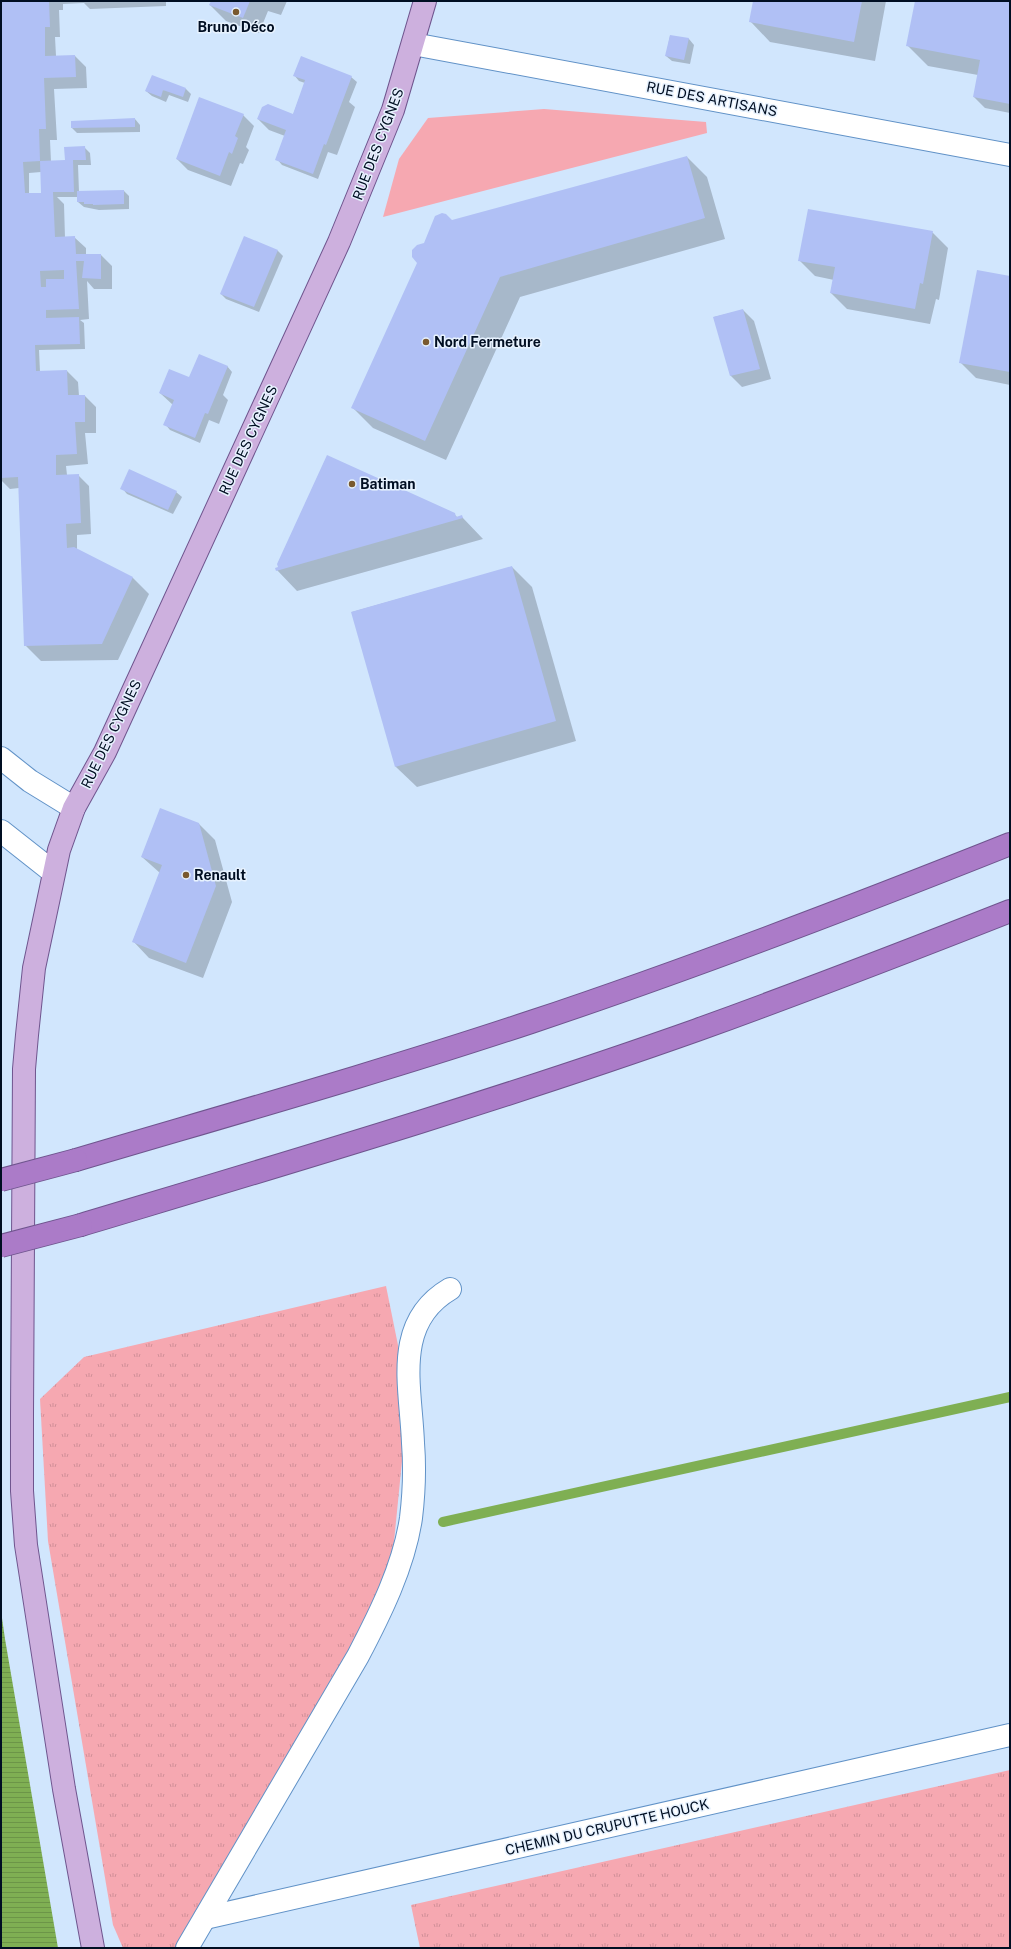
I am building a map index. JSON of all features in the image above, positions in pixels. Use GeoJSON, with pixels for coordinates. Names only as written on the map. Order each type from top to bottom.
{"type":"FeatureCollection","features":[{"type":"Feature","properties":{"kind":"highway"},"geometry":{"type":"LineString","coordinates":[[1,1180],[76,1160],[272,1103],[529,1022],[783,933],[1010,844]]}},
{"type":"Feature","properties":{"kind":"highway"},"geometry":{"type":"LineString","coordinates":[[1,1246],[81,1225],[296,1160],[631,1052],[829,982],[1010,911]]}},
{"type":"Feature","properties":{"kind":"main road","name":"RUE DES CYGNES"},"geometry":{"type":"LineString","coordinates":[[94,1948],[51,1712],[26,1545],[22,1491],[24,1069],[34,968],[53,872],[66,828],[74,808],[105,752],[339,242],[383,138],[425,1]]}},
{"type":"Feature","properties":{"kind":"street","name":"RUE DES ARTISANS"},"geometry":{"type":"LineString","coordinates":[[413,44],[1010,155]]}},
{"type":"Feature","properties":{"kind":"street"},"geometry":{"type":"LineString","coordinates":[[1,758],[30,781],[74,808]]}},
{"type":"Feature","properties":{"kind":"street"},"geometry":{"type":"LineString","coordinates":[[1,831],[53,872]]}},
{"type":"Feature","properties":{"kind":"street"},"geometry":{"type":"LineString","coordinates":[[187,1948],[358,1656],[379,1614],[391,1584],[406,1540],[413,1494],[414,1443],[409,1372],[409,1355],[412,1338],[416,1324],[425,1309],[436,1297],[450,1289]]}},
{"type":"Feature","properties":{"kind":"street","name":"CHEMIN DU CRUPUTTE HOUCK"},"geometry":{"type":"LineString","coordinates":[[205,1918],[1010,1735]]}},
{"type":"Feature","properties":{"kind":"green space"},"geometry":{"type":"Polygon","coordinates":[[[544,109],[706,122],[707,133],[383,217],[399,159],[428,118],[544,109]]]}},
{"type":"Feature","properties":{"kind":"green space"},"geometry":{"type":"Polygon","coordinates":[[[386,1286],[401,1360],[404,1441],[391,1572],[377,1604],[178,1948],[123,1948],[113,1925],[48,1541],[40,1399],[84,1357],[386,1286]]]}},
{"type":"Feature","properties":{"kind":"green space"},"geometry":{"type":"Polygon","coordinates":[[[1010,1770],[1010,1948],[420,1948],[411,1905],[1010,1770]]]}},
{"type":"Feature","properties":{"kind":"shaded area"},"geometry":{"type":"Polygon","coordinates":[[[1,1611],[5,1639],[58,1948],[1,1948],[1,1611]]]}},
{"type":"Feature","properties":{"kind":"building"},"geometry":{"type":"Polygon","coordinates":[[[1,1],[49,1],[50,27],[45,27],[45,56],[75,55],[76,77],[44,78],[46,129],[39,129],[40,161],[65,160],[64,147],[85,146],[86,160],[73,160],[74,192],[53,192],[55,237],[75,236],[76,254],[101,254],[101,279],[82,278],[84,261],[76,261],[79,309],[46,310],[46,318],[79,317],[80,344],[35,345],[36,371],[67,370],[68,395],[85,395],[85,422],[75,422],[77,454],[56,455],[56,475],[79,474],[81,523],[66,524],[67,548],[74,547],[133,577],[102,644],[24,646],[18,477],[1,478],[1,1]],[[40,161],[23,162],[25,193],[41,193],[40,161]],[[64,270],[40,271],[41,287],[46,287],[46,279],[64,279],[64,270]]]}},
{"type":"Feature","properties":{"kind":"building","name":"Bruno Déco"},"geometry":{"type":"Polygon","coordinates":[[[211,1],[250,1],[243,18],[209,5],[211,1]]]}},
{"type":"Feature","properties":{"kind":"building"},"geometry":{"type":"Polygon","coordinates":[[[753,1],[862,1],[854,42],[749,22],[753,1]]]}},
{"type":"Feature","properties":{"kind":"building"},"geometry":{"type":"Polygon","coordinates":[[[915,1],[1010,1],[1010,104],[973,97],[980,60],[906,46],[915,1]]]}},
{"type":"Feature","properties":{"kind":"building"},"geometry":{"type":"Polygon","coordinates":[[[670,35],[689,38],[684,60],[665,56],[670,35]]]}},
{"type":"Feature","properties":{"kind":"building"},"geometry":{"type":"Polygon","coordinates":[[[301,56],[352,76],[326,145],[324,144],[313,174],[275,160],[286,130],[257,119],[262,107],[268,104],[293,114],[305,80],[293,76],[301,56]]]}},
{"type":"Feature","properties":{"kind":"building"},"geometry":{"type":"Polygon","coordinates":[[[152,75],[186,88],[183,97],[163,90],[161,97],[145,91],[152,75]]]}},
{"type":"Feature","properties":{"kind":"building"},"geometry":{"type":"Polygon","coordinates":[[[199,97],[244,114],[235,136],[238,138],[232,154],[229,152],[220,176],[176,159],[199,97]]]}},
{"type":"Feature","properties":{"kind":"building"},"geometry":{"type":"Polygon","coordinates":[[[135,118],[135,127],[71,128],[71,121],[135,118]]]}},
{"type":"Feature","properties":{"kind":"building","name":"Nord Fermeture"},"geometry":{"type":"Polygon","coordinates":[[[687,156],[705,218],[500,277],[425,441],[351,408],[417,263],[412,257],[412,250],[417,245],[424,243],[435,216],[442,213],[446,214],[452,220],[687,156]]]}},
{"type":"Feature","properties":{"kind":"building"},"geometry":{"type":"Polygon","coordinates":[[[124,190],[124,204],[93,205],[84,204],[84,202],[77,202],[77,191],[124,190]]]}},
{"type":"Feature","properties":{"kind":"building"},"geometry":{"type":"Polygon","coordinates":[[[808,209],[933,231],[923,284],[920,283],[915,309],[830,293],[835,267],[798,261],[808,209]]]}},
{"type":"Feature","properties":{"kind":"building"},"geometry":{"type":"Polygon","coordinates":[[[244,236],[278,250],[254,307],[220,294],[244,236]]]}},
{"type":"Feature","properties":{"kind":"building"},"geometry":{"type":"Polygon","coordinates":[[[977,270],[1010,276],[1010,372],[959,363],[977,270]]]}},
{"type":"Feature","properties":{"kind":"building"},"geometry":{"type":"Polygon","coordinates":[[[743,309],[760,369],[730,376],[713,317],[743,309]]]}},
{"type":"Feature","properties":{"kind":"building"},"geometry":{"type":"Polygon","coordinates":[[[199,354],[228,366],[208,414],[205,413],[195,438],[163,425],[174,400],[159,393],[169,369],[189,377],[199,354]]]}},
{"type":"Feature","properties":{"kind":"building","name":"Batiman"},"geometry":{"type":"Polygon","coordinates":[[[327,455],[455,513],[456,517],[462,515],[463,518],[276,571],[275,568],[278,567],[277,564],[327,455]]]}},
{"type":"Feature","properties":{"kind":"building"},"geometry":{"type":"Polygon","coordinates":[[[129,469],[177,491],[168,510],[120,489],[129,469]]]}},
{"type":"Feature","properties":{"kind":"building"},"geometry":{"type":"Polygon","coordinates":[[[512,566],[556,721],[395,767],[351,612],[512,566]]]}},
{"type":"Feature","properties":{"kind":"building","name":"Renault"},"geometry":{"type":"Polygon","coordinates":[[[160,808],[199,823],[216,886],[186,963],[132,942],[162,865],[141,857],[160,808]]]}},
{"type":"Feature","properties":{"kind":"waterway"},"geometry":{"type":"LineString","coordinates":[[443,1522],[1010,1397]]}},
{"type":"Feature","properties":{"kind":"place","name":"Bruno Déco"},"geometry":{"type":"Point","coordinates":[236,12]}},
{"type":"Feature","properties":{"kind":"place","name":"Nord Fermeture"},"geometry":{"type":"Point","coordinates":[426,342]}},
{"type":"Feature","properties":{"kind":"place","name":"Batiman"},"geometry":{"type":"Point","coordinates":[352,484]}},
{"type":"Feature","properties":{"kind":"place","name":"Renault"},"geometry":{"type":"Point","coordinates":[186,875]}}]}
